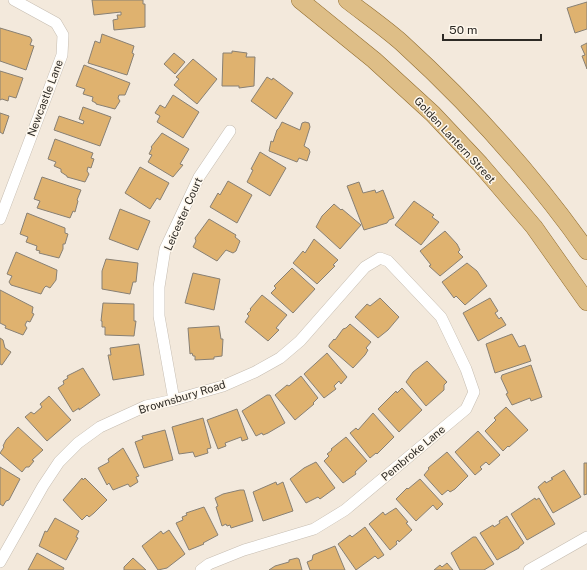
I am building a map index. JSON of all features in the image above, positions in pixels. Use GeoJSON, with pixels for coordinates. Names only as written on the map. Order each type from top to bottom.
{"type":"FeatureCollection","features":[{"type":"Feature","properties":{"kind":"main road","name":"Golden Lantern Street"},"geometry":{"type":"LineString","coordinates":[[300,0],[374,60],[433,114],[480,164],[534,228],[587,302]]}},
{"type":"Feature","properties":{"kind":"main road"},"geometry":{"type":"LineString","coordinates":[[347,0],[401,43],[460,100],[502,146],[564,219],[587,251]]}},
{"type":"Feature","properties":{"kind":"street","name":"Newcastle Lane"},"geometry":{"type":"LineString","coordinates":[[0,219],[62,55],[63,35],[56,23],[14,0]]}},
{"type":"Feature","properties":{"kind":"street","name":"Leicester Court"},"geometry":{"type":"LineString","coordinates":[[174,400],[160,316],[159,287],[165,249],[199,177],[230,131]]}},
{"type":"Feature","properties":{"kind":"street","name":"Brownsbury Road"},"geometry":{"type":"LineString","coordinates":[[0,562],[43,486],[59,462],[78,443],[100,427],[146,406],[174,400],[222,386],[256,372],[280,358],[300,342],[365,267],[380,258],[388,261]]}},
{"type":"Feature","properties":{"kind":"street","name":"Pembroke Lane"},"geometry":{"type":"LineString","coordinates":[[201,570],[209,564],[244,550],[314,529],[345,510],[466,409],[474,392],[466,369],[441,317],[388,261]]}},
{"type":"Feature","properties":{"kind":"street"},"geometry":{"type":"LineString","coordinates":[[529,570],[587,537]]}},
{"type":"Feature","properties":{"kind":"building"},"geometry":{"type":"Polygon","coordinates":[[[92,0],[143,0],[143,4],[145,4],[145,27],[114,30],[113,20],[118,19],[117,15],[121,15],[121,12],[94,15],[92,0]]]}},
{"type":"Feature","properties":{"kind":"building"},"geometry":{"type":"Polygon","coordinates":[[[587,2],[587,29],[575,33],[567,8],[587,2]]]}},
{"type":"Feature","properties":{"kind":"building"},"geometry":{"type":"Polygon","coordinates":[[[0,28],[30,37],[32,40],[30,45],[34,46],[26,70],[0,61],[0,28]]]}},
{"type":"Feature","properties":{"kind":"building"},"geometry":{"type":"Polygon","coordinates":[[[102,34],[134,46],[132,53],[134,54],[127,75],[88,63],[95,41],[100,43],[102,34]]]}},
{"type":"Feature","properties":{"kind":"building"},"geometry":{"type":"Polygon","coordinates":[[[587,43],[587,69],[582,56],[585,55],[581,46],[587,43]]]}},
{"type":"Feature","properties":{"kind":"building"},"geometry":{"type":"Polygon","coordinates":[[[232,51],[247,53],[246,57],[255,57],[254,86],[239,88],[239,86],[222,86],[223,53],[232,53],[232,51]]]}},
{"type":"Feature","properties":{"kind":"building"},"geometry":{"type":"Polygon","coordinates":[[[174,53],[185,62],[175,74],[164,64],[174,53]]]}},
{"type":"Feature","properties":{"kind":"building"},"geometry":{"type":"Polygon","coordinates":[[[193,59],[217,79],[197,104],[174,85],[179,79],[176,77],[193,59]]]}},
{"type":"Feature","properties":{"kind":"building"},"geometry":{"type":"Polygon","coordinates":[[[84,65],[130,83],[125,95],[119,95],[118,98],[120,101],[115,109],[96,104],[92,101],[93,97],[83,94],[85,89],[76,86],[84,65]]]}},
{"type":"Feature","properties":{"kind":"building"},"geometry":{"type":"Polygon","coordinates":[[[0,71],[23,78],[16,98],[9,96],[8,101],[2,99],[0,100],[0,71]]]}},
{"type":"Feature","properties":{"kind":"building"},"geometry":{"type":"Polygon","coordinates":[[[267,77],[272,80],[273,78],[293,93],[276,119],[251,101],[267,77]]]}},
{"type":"Feature","properties":{"kind":"building"},"geometry":{"type":"Polygon","coordinates":[[[173,95],[199,112],[183,138],[157,122],[160,116],[155,113],[160,105],[165,108],[173,95]]]}},
{"type":"Feature","properties":{"kind":"building"},"geometry":{"type":"Polygon","coordinates":[[[83,107],[111,117],[100,146],[54,130],[59,116],[83,124],[84,121],[79,119],[83,107]]]}},
{"type":"Feature","properties":{"kind":"building"},"geometry":{"type":"Polygon","coordinates":[[[0,113],[9,116],[3,134],[0,132],[0,113]]]}},
{"type":"Feature","properties":{"kind":"building"},"geometry":{"type":"Polygon","coordinates":[[[282,122],[300,130],[302,123],[309,123],[310,127],[304,146],[309,149],[310,152],[307,161],[299,158],[297,162],[269,151],[271,141],[273,142],[277,130],[282,122]]]}},
{"type":"Feature","properties":{"kind":"building"},"geometry":{"type":"Polygon","coordinates":[[[162,133],[189,149],[180,164],[183,165],[173,177],[148,162],[152,155],[149,154],[152,148],[151,147],[162,133]]]}},
{"type":"Feature","properties":{"kind":"building"},"geometry":{"type":"Polygon","coordinates":[[[55,139],[93,153],[91,158],[94,159],[91,168],[88,167],[87,171],[89,174],[85,182],[67,177],[61,172],[61,169],[54,166],[56,162],[48,159],[55,139]]]}},
{"type":"Feature","properties":{"kind":"building"},"geometry":{"type":"Polygon","coordinates":[[[260,152],[286,168],[270,196],[247,182],[253,170],[251,169],[260,152]]]}},
{"type":"Feature","properties":{"kind":"building"},"geometry":{"type":"Polygon","coordinates":[[[140,167],[169,183],[160,200],[157,198],[150,209],[125,193],[140,167]]]}},
{"type":"Feature","properties":{"kind":"building"},"geometry":{"type":"Polygon","coordinates":[[[42,177],[81,190],[77,200],[75,212],[73,211],[70,218],[37,208],[40,201],[34,199],[42,177]]]}},
{"type":"Feature","properties":{"kind":"building"},"geometry":{"type":"Polygon","coordinates":[[[228,181],[252,195],[237,223],[210,207],[218,193],[220,195],[228,181]]]}},
{"type":"Feature","properties":{"kind":"building"},"geometry":{"type":"Polygon","coordinates":[[[359,182],[363,193],[375,190],[376,193],[383,190],[394,218],[389,220],[387,223],[364,230],[347,186],[359,182]]]}},
{"type":"Feature","properties":{"kind":"building"},"geometry":{"type":"Polygon","coordinates":[[[414,201],[434,215],[432,217],[439,222],[421,245],[395,225],[414,201]]]}},
{"type":"Feature","properties":{"kind":"building"},"geometry":{"type":"Polygon","coordinates":[[[334,204],[361,225],[340,249],[316,227],[322,216],[334,204]]]}},
{"type":"Feature","properties":{"kind":"building"},"geometry":{"type":"Polygon","coordinates":[[[120,209],[150,221],[138,250],[109,239],[120,209]]]}},
{"type":"Feature","properties":{"kind":"building"},"geometry":{"type":"Polygon","coordinates":[[[27,213],[65,228],[65,233],[68,234],[59,258],[39,253],[40,251],[36,250],[37,246],[26,242],[28,237],[20,234],[27,213]]]}},
{"type":"Feature","properties":{"kind":"building"},"geometry":{"type":"Polygon","coordinates":[[[209,219],[236,235],[235,237],[240,241],[236,251],[233,253],[226,250],[217,261],[193,247],[196,241],[195,238],[209,219]]]}},
{"type":"Feature","properties":{"kind":"building"},"geometry":{"type":"Polygon","coordinates":[[[445,231],[457,244],[460,250],[458,252],[463,257],[440,276],[429,266],[431,265],[420,251],[445,231]]]}},
{"type":"Feature","properties":{"kind":"building"},"geometry":{"type":"Polygon","coordinates":[[[314,239],[338,260],[333,265],[335,266],[317,284],[293,263],[303,251],[305,253],[314,239]]]}},
{"type":"Feature","properties":{"kind":"building"},"geometry":{"type":"Polygon","coordinates":[[[16,252],[57,270],[56,280],[50,288],[46,286],[41,294],[11,285],[9,282],[12,276],[7,274],[16,252]]]}},
{"type":"Feature","properties":{"kind":"building"},"geometry":{"type":"Polygon","coordinates":[[[106,259],[138,263],[136,282],[133,282],[130,294],[102,289],[102,271],[106,259]]]}},
{"type":"Feature","properties":{"kind":"building"},"geometry":{"type":"Polygon","coordinates":[[[467,263],[477,271],[487,286],[465,305],[456,296],[454,298],[442,282],[467,263]]]}},
{"type":"Feature","properties":{"kind":"building"},"geometry":{"type":"Polygon","coordinates":[[[292,268],[315,289],[293,313],[271,293],[276,288],[274,286],[292,268]]]}},
{"type":"Feature","properties":{"kind":"building"},"geometry":{"type":"Polygon","coordinates":[[[193,273],[220,279],[214,310],[185,303],[193,273]]]}},
{"type":"Feature","properties":{"kind":"building"},"geometry":{"type":"Polygon","coordinates":[[[0,290],[33,307],[32,313],[34,314],[30,322],[27,321],[25,325],[27,328],[23,335],[5,328],[6,326],[0,323],[0,290]]]}},
{"type":"Feature","properties":{"kind":"building"},"geometry":{"type":"Polygon","coordinates":[[[262,295],[287,315],[276,328],[279,330],[268,341],[245,322],[249,316],[247,314],[251,310],[250,309],[262,295]]]}},
{"type":"Feature","properties":{"kind":"building"},"geometry":{"type":"Polygon","coordinates":[[[380,298],[399,317],[388,330],[378,338],[355,317],[367,304],[370,306],[380,298]]]}},
{"type":"Feature","properties":{"kind":"building"},"geometry":{"type":"Polygon","coordinates":[[[490,298],[498,311],[495,313],[499,319],[501,317],[506,325],[478,341],[463,313],[490,298]]]}},
{"type":"Feature","properties":{"kind":"building"},"geometry":{"type":"Polygon","coordinates":[[[103,303],[134,304],[134,321],[136,321],[134,336],[105,335],[105,327],[102,327],[101,321],[103,303]]]}},
{"type":"Feature","properties":{"kind":"building"},"geometry":{"type":"Polygon","coordinates":[[[350,324],[371,342],[366,348],[368,350],[365,355],[353,368],[329,347],[329,345],[334,339],[335,340],[343,329],[350,324]]]}},
{"type":"Feature","properties":{"kind":"building"},"geometry":{"type":"Polygon","coordinates":[[[219,326],[221,339],[223,339],[222,356],[214,357],[214,359],[195,360],[195,356],[193,356],[192,353],[190,354],[188,328],[219,326]]]}},
{"type":"Feature","properties":{"kind":"building"},"geometry":{"type":"Polygon","coordinates":[[[512,334],[519,347],[525,345],[531,361],[495,373],[486,344],[512,334]]]}},
{"type":"Feature","properties":{"kind":"building"},"geometry":{"type":"Polygon","coordinates":[[[0,338],[3,340],[5,348],[11,352],[2,365],[0,364],[0,338]]]}},
{"type":"Feature","properties":{"kind":"building"},"geometry":{"type":"Polygon","coordinates":[[[139,344],[144,375],[113,380],[108,355],[111,355],[110,348],[139,344]]]}},
{"type":"Feature","properties":{"kind":"building"},"geometry":{"type":"Polygon","coordinates":[[[327,353],[347,377],[341,384],[339,381],[334,386],[336,389],[324,398],[304,374],[327,353]]]}},
{"type":"Feature","properties":{"kind":"building"},"geometry":{"type":"Polygon","coordinates":[[[427,361],[447,382],[444,385],[444,390],[426,406],[406,382],[413,372],[427,361]]]}},
{"type":"Feature","properties":{"kind":"building"},"geometry":{"type":"Polygon","coordinates":[[[531,365],[542,397],[531,401],[530,398],[512,405],[506,394],[508,393],[501,378],[502,375],[531,365]]]}},
{"type":"Feature","properties":{"kind":"building"},"geometry":{"type":"Polygon","coordinates":[[[83,368],[100,395],[79,410],[79,408],[73,412],[58,388],[64,384],[63,381],[68,378],[67,376],[83,368]]]}},
{"type":"Feature","properties":{"kind":"building"},"geometry":{"type":"Polygon","coordinates":[[[301,376],[318,398],[313,403],[314,404],[295,420],[275,395],[301,376]]]}},
{"type":"Feature","properties":{"kind":"building"},"geometry":{"type":"Polygon","coordinates":[[[402,388],[422,410],[399,432],[378,409],[396,391],[397,393],[402,388]]]}},
{"type":"Feature","properties":{"kind":"building"},"geometry":{"type":"Polygon","coordinates":[[[267,395],[270,395],[285,423],[268,433],[263,435],[262,433],[256,436],[242,411],[267,395]]]}},
{"type":"Feature","properties":{"kind":"building"},"geometry":{"type":"Polygon","coordinates":[[[49,396],[71,420],[47,441],[25,417],[31,412],[34,414],[42,407],[40,404],[49,396]]]}},
{"type":"Feature","properties":{"kind":"building"},"geometry":{"type":"Polygon","coordinates":[[[506,407],[528,430],[503,451],[485,431],[496,420],[494,418],[506,407]]]}},
{"type":"Feature","properties":{"kind":"building"},"geometry":{"type":"Polygon","coordinates":[[[237,409],[248,439],[242,441],[241,437],[225,443],[226,446],[218,449],[207,420],[237,409]]]}},
{"type":"Feature","properties":{"kind":"building"},"geometry":{"type":"Polygon","coordinates":[[[373,413],[394,437],[377,454],[376,453],[370,458],[350,433],[356,428],[358,430],[373,413]]]}},
{"type":"Feature","properties":{"kind":"building"},"geometry":{"type":"Polygon","coordinates":[[[203,418],[211,448],[207,449],[208,453],[195,457],[193,452],[179,454],[172,427],[203,418]]]}},
{"type":"Feature","properties":{"kind":"building"},"geometry":{"type":"Polygon","coordinates":[[[18,427],[43,450],[32,460],[34,461],[29,467],[26,467],[22,472],[0,453],[6,440],[18,427]]]}},
{"type":"Feature","properties":{"kind":"building"},"geometry":{"type":"Polygon","coordinates":[[[165,430],[173,460],[144,468],[135,442],[143,439],[142,436],[165,430]]]}},
{"type":"Feature","properties":{"kind":"building"},"geometry":{"type":"Polygon","coordinates":[[[478,431],[500,455],[489,465],[486,462],[480,467],[482,469],[475,475],[455,452],[478,431]]]}},
{"type":"Feature","properties":{"kind":"building"},"geometry":{"type":"Polygon","coordinates":[[[346,437],[367,461],[355,472],[356,474],[343,483],[324,461],[329,456],[327,454],[332,450],[331,449],[346,437]]]}},
{"type":"Feature","properties":{"kind":"building"},"geometry":{"type":"Polygon","coordinates":[[[123,448],[139,476],[136,477],[138,482],[130,487],[128,484],[113,490],[109,483],[107,485],[98,468],[109,462],[108,459],[123,448]]]}},
{"type":"Feature","properties":{"kind":"building"},"geometry":{"type":"Polygon","coordinates":[[[447,452],[468,476],[455,489],[450,492],[448,490],[442,495],[424,475],[429,469],[428,468],[447,452]]]}},
{"type":"Feature","properties":{"kind":"building"},"geometry":{"type":"Polygon","coordinates":[[[316,462],[335,488],[320,499],[318,497],[306,503],[290,479],[304,468],[316,462]]]}},
{"type":"Feature","properties":{"kind":"building"},"geometry":{"type":"Polygon","coordinates":[[[584,463],[587,463],[587,494],[584,495],[584,463]]]}},
{"type":"Feature","properties":{"kind":"building"},"geometry":{"type":"Polygon","coordinates":[[[0,467],[20,479],[9,500],[6,501],[3,506],[0,504],[0,467]]]}},
{"type":"Feature","properties":{"kind":"building"},"geometry":{"type":"Polygon","coordinates":[[[564,470],[581,497],[553,513],[538,487],[545,481],[546,483],[553,479],[551,478],[564,470]]]}},
{"type":"Feature","properties":{"kind":"building"},"geometry":{"type":"Polygon","coordinates":[[[82,478],[83,480],[85,478],[107,500],[89,517],[87,515],[82,520],[63,500],[82,478]]]}},
{"type":"Feature","properties":{"kind":"building"},"geometry":{"type":"Polygon","coordinates":[[[420,479],[443,504],[437,510],[433,505],[416,521],[396,499],[407,488],[408,489],[420,479]]]}},
{"type":"Feature","properties":{"kind":"building"},"geometry":{"type":"Polygon","coordinates":[[[276,482],[277,485],[283,482],[293,511],[263,521],[253,492],[276,482]]]}},
{"type":"Feature","properties":{"kind":"building"},"geometry":{"type":"Polygon","coordinates":[[[244,490],[253,521],[231,528],[230,525],[227,526],[226,524],[222,526],[216,507],[218,506],[215,498],[223,494],[244,490]]]}},
{"type":"Feature","properties":{"kind":"building"},"geometry":{"type":"Polygon","coordinates":[[[535,498],[536,500],[539,498],[555,524],[527,540],[511,514],[535,498]]]}},
{"type":"Feature","properties":{"kind":"building"},"geometry":{"type":"Polygon","coordinates":[[[204,507],[218,535],[203,543],[204,544],[189,550],[176,523],[183,520],[182,517],[187,515],[186,513],[204,507]]]}},
{"type":"Feature","properties":{"kind":"building"},"geometry":{"type":"Polygon","coordinates":[[[396,508],[408,522],[406,523],[412,530],[399,542],[398,540],[396,542],[397,544],[390,550],[369,524],[383,512],[385,515],[396,508]]]}},
{"type":"Feature","properties":{"kind":"building"},"geometry":{"type":"Polygon","coordinates":[[[507,516],[524,543],[519,548],[497,560],[480,533],[493,525],[494,527],[500,523],[499,521],[507,516]]]}},
{"type":"Feature","properties":{"kind":"building"},"geometry":{"type":"Polygon","coordinates":[[[55,518],[79,531],[76,537],[78,538],[66,560],[39,546],[45,531],[47,532],[55,518]]]}},
{"type":"Feature","properties":{"kind":"building"},"geometry":{"type":"Polygon","coordinates":[[[365,527],[384,555],[378,559],[375,556],[356,570],[338,544],[350,535],[352,537],[365,527]]]}},
{"type":"Feature","properties":{"kind":"building"},"geometry":{"type":"Polygon","coordinates":[[[169,530],[185,554],[167,568],[158,570],[142,546],[161,531],[163,534],[169,530]]]}},
{"type":"Feature","properties":{"kind":"building"},"geometry":{"type":"Polygon","coordinates":[[[473,537],[476,537],[494,564],[484,570],[460,570],[451,553],[473,537]]]}},
{"type":"Feature","properties":{"kind":"building"},"geometry":{"type":"Polygon","coordinates":[[[335,546],[345,570],[310,570],[307,562],[312,560],[313,555],[335,546]]]}},
{"type":"Feature","properties":{"kind":"building"},"geometry":{"type":"Polygon","coordinates":[[[37,553],[64,568],[63,570],[28,570],[37,553]]]}},
{"type":"Feature","properties":{"kind":"building"},"geometry":{"type":"Polygon","coordinates":[[[133,558],[146,570],[124,570],[124,567],[133,558]]]}},
{"type":"Feature","properties":{"kind":"building"},"geometry":{"type":"Polygon","coordinates":[[[299,559],[302,570],[269,570],[275,566],[289,562],[289,560],[299,559]]]}},
{"type":"Feature","properties":{"kind":"building"},"geometry":{"type":"Polygon","coordinates":[[[447,563],[453,570],[434,570],[440,565],[442,567],[447,563]]]}}]}
